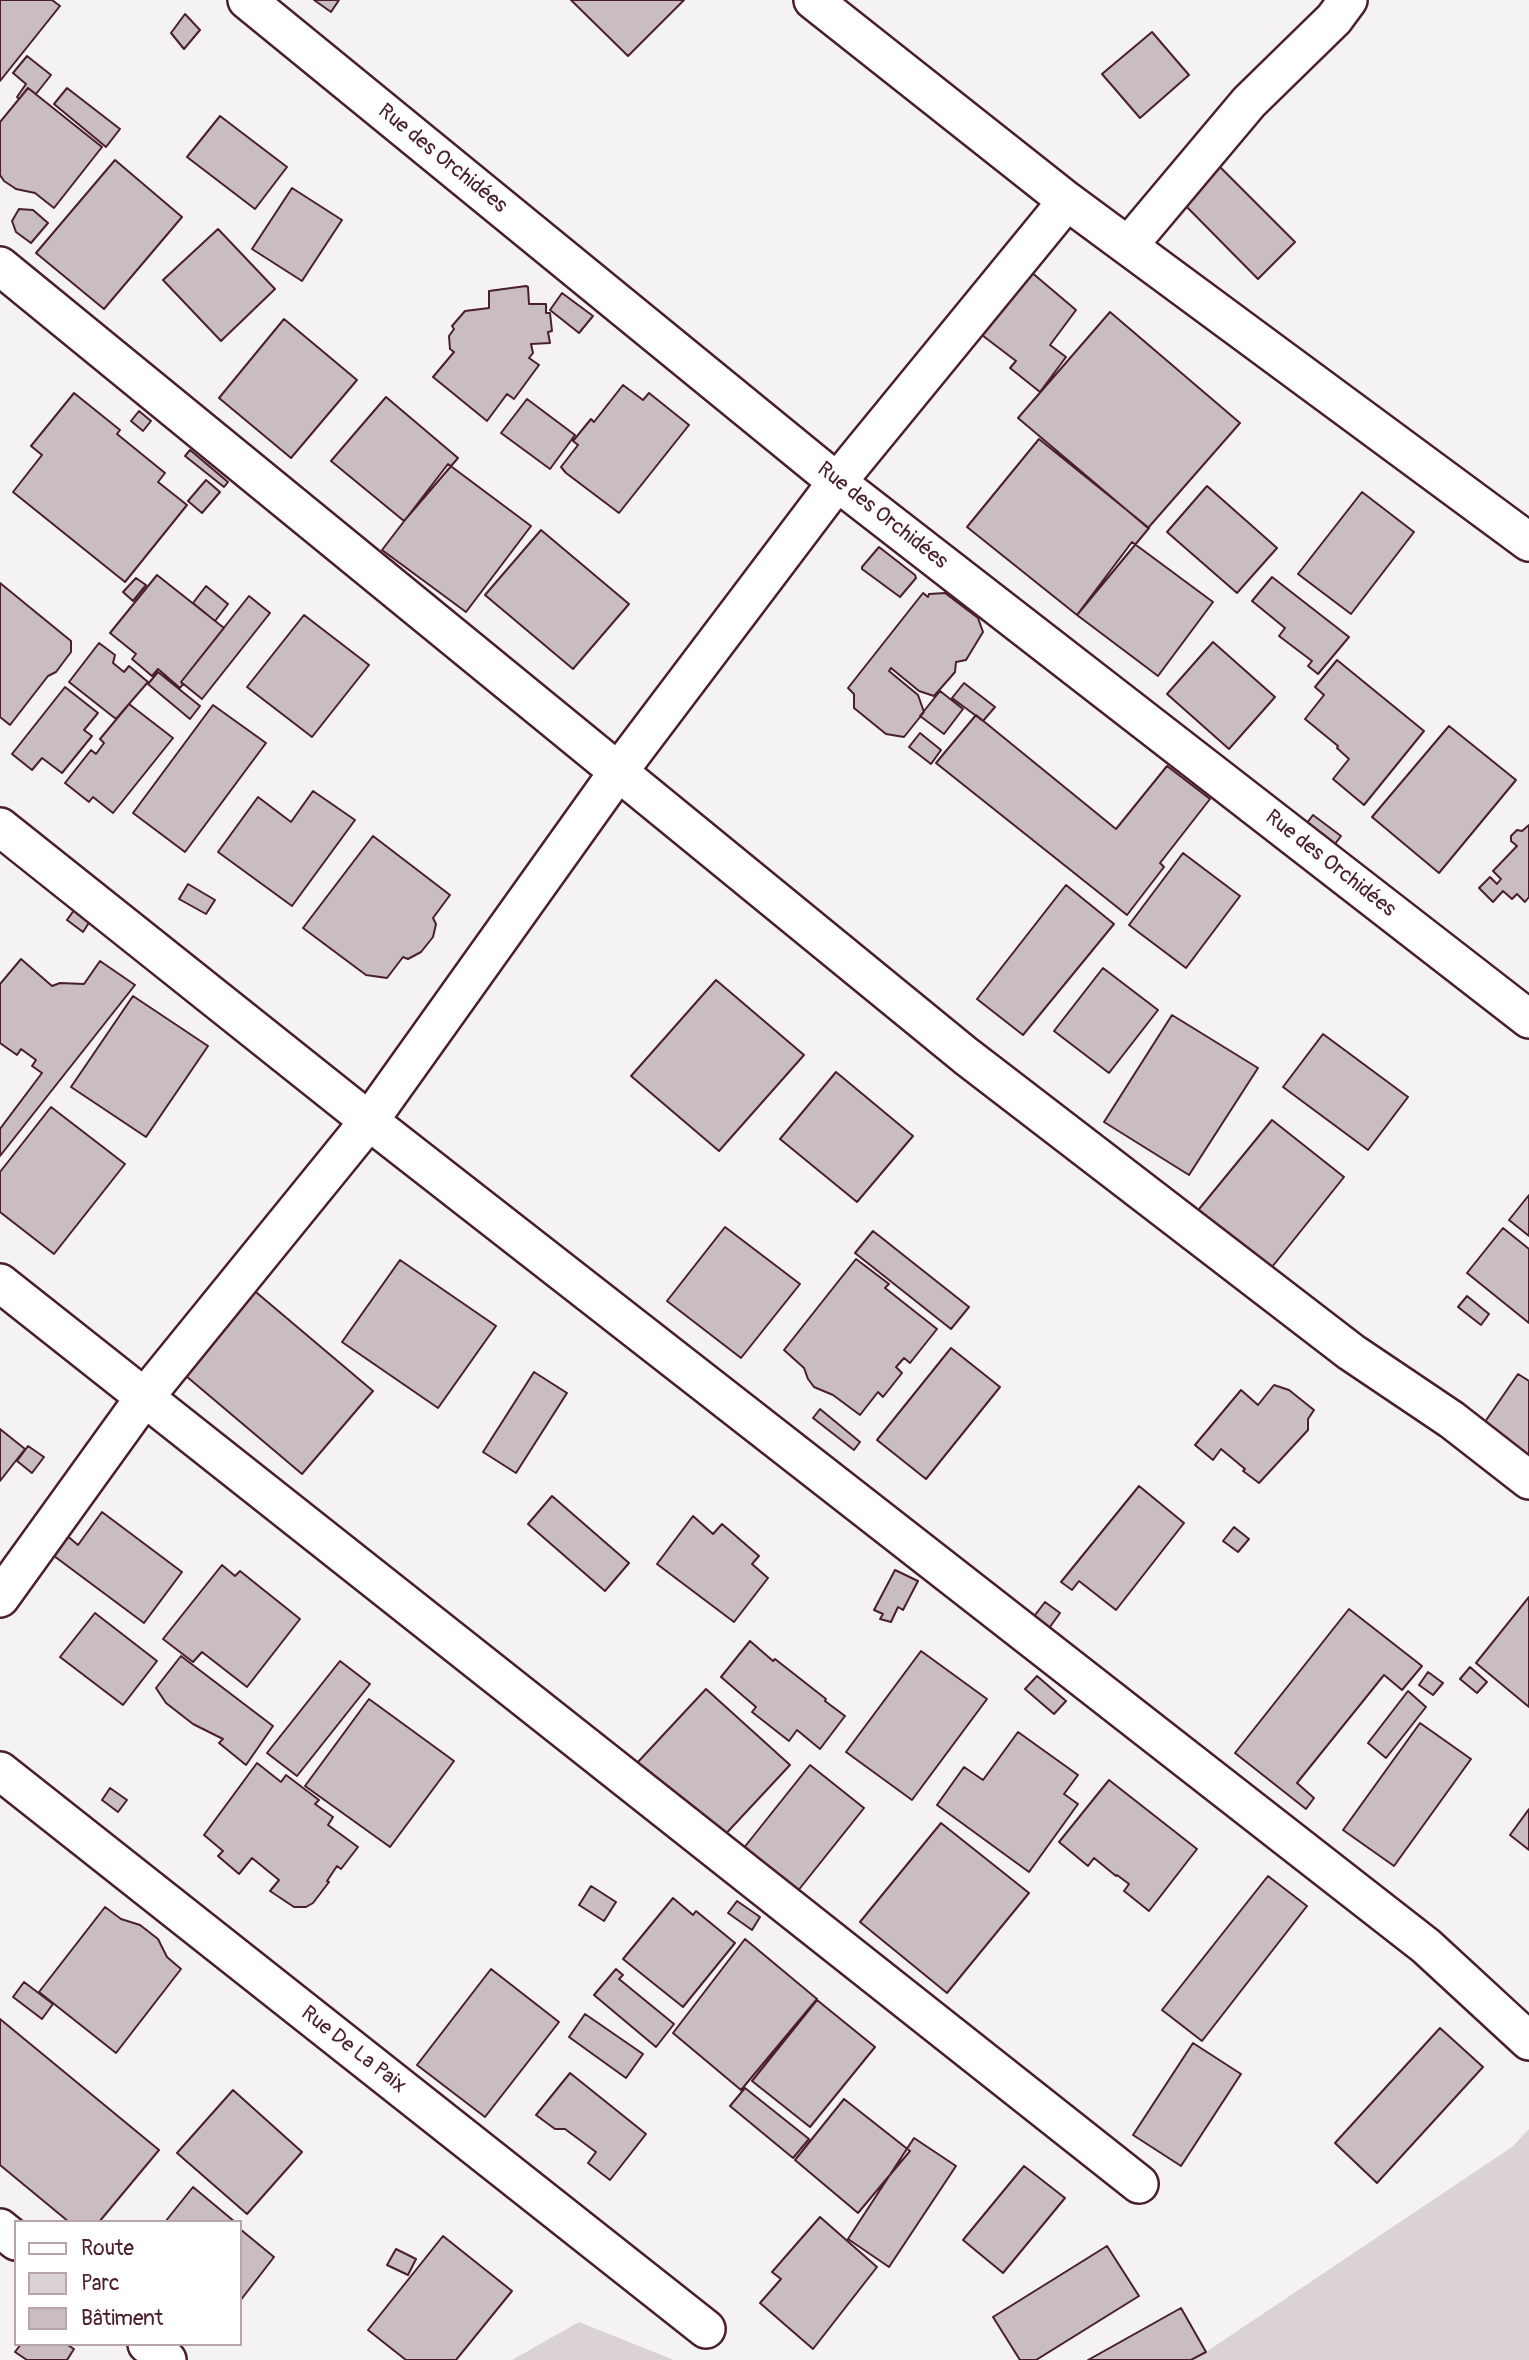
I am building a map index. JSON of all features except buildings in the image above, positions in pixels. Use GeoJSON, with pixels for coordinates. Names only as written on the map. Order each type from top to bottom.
{"type":"FeatureCollection","features":[{"type":"Feature","properties":{"kind":"street","name":"Rue des Orchidées"},"geometry":{"type":"LineString","coordinates":[[247,0],[837,482],[1529,1019]]}},
{"type":"Feature","properties":{"kind":"street"},"geometry":{"type":"LineString","coordinates":[[813,0],[1067,201],[1529,542]]}},
{"type":"Feature","properties":{"kind":"street"},"geometry":{"type":"LineString","coordinates":[[1128,246],[1249,102],[1334,19],[1348,0]]}},
{"type":"Feature","properties":{"kind":"street"},"geometry":{"type":"LineString","coordinates":[[0,1598],[144,1398],[369,1121],[618,772],[837,482],[1067,201]]}},
{"type":"Feature","properties":{"kind":"street"},"geometry":{"type":"LineString","coordinates":[[0,266],[966,1056],[1352,1352],[1462,1427],[1529,1480]]}},
{"type":"Feature","properties":{"kind":"street"},"geometry":{"type":"LineString","coordinates":[[0,827],[369,1121],[1426,1946],[1529,2041]]}},
{"type":"Feature","properties":{"kind":"street"},"geometry":{"type":"LineString","coordinates":[[0,1283],[1139,2184]]}},
{"type":"Feature","properties":{"kind":"street","name":"Rue De La Paix"},"geometry":{"type":"LineString","coordinates":[[0,1772],[706,2329]]}},
{"type":"Feature","properties":{"kind":"street"},"geometry":{"type":"LineString","coordinates":[[0,2228],[14,2239]]}},
{"type":"Feature","properties":{"kind":"street"},"geometry":{"type":"LineString","coordinates":[[150,2346],[167,2360]]}},
{"type":"Feature","properties":{"kind":"green space"},"geometry":{"type":"Polygon","coordinates":[[[1529,2129],[1529,2360],[1194,2360],[1512,2147],[1529,2129]]]}},
{"type":"Feature","properties":{"kind":"green space"},"geometry":{"type":"Polygon","coordinates":[[[579,2322],[674,2360],[512,2360],[579,2322]]]}}]}
